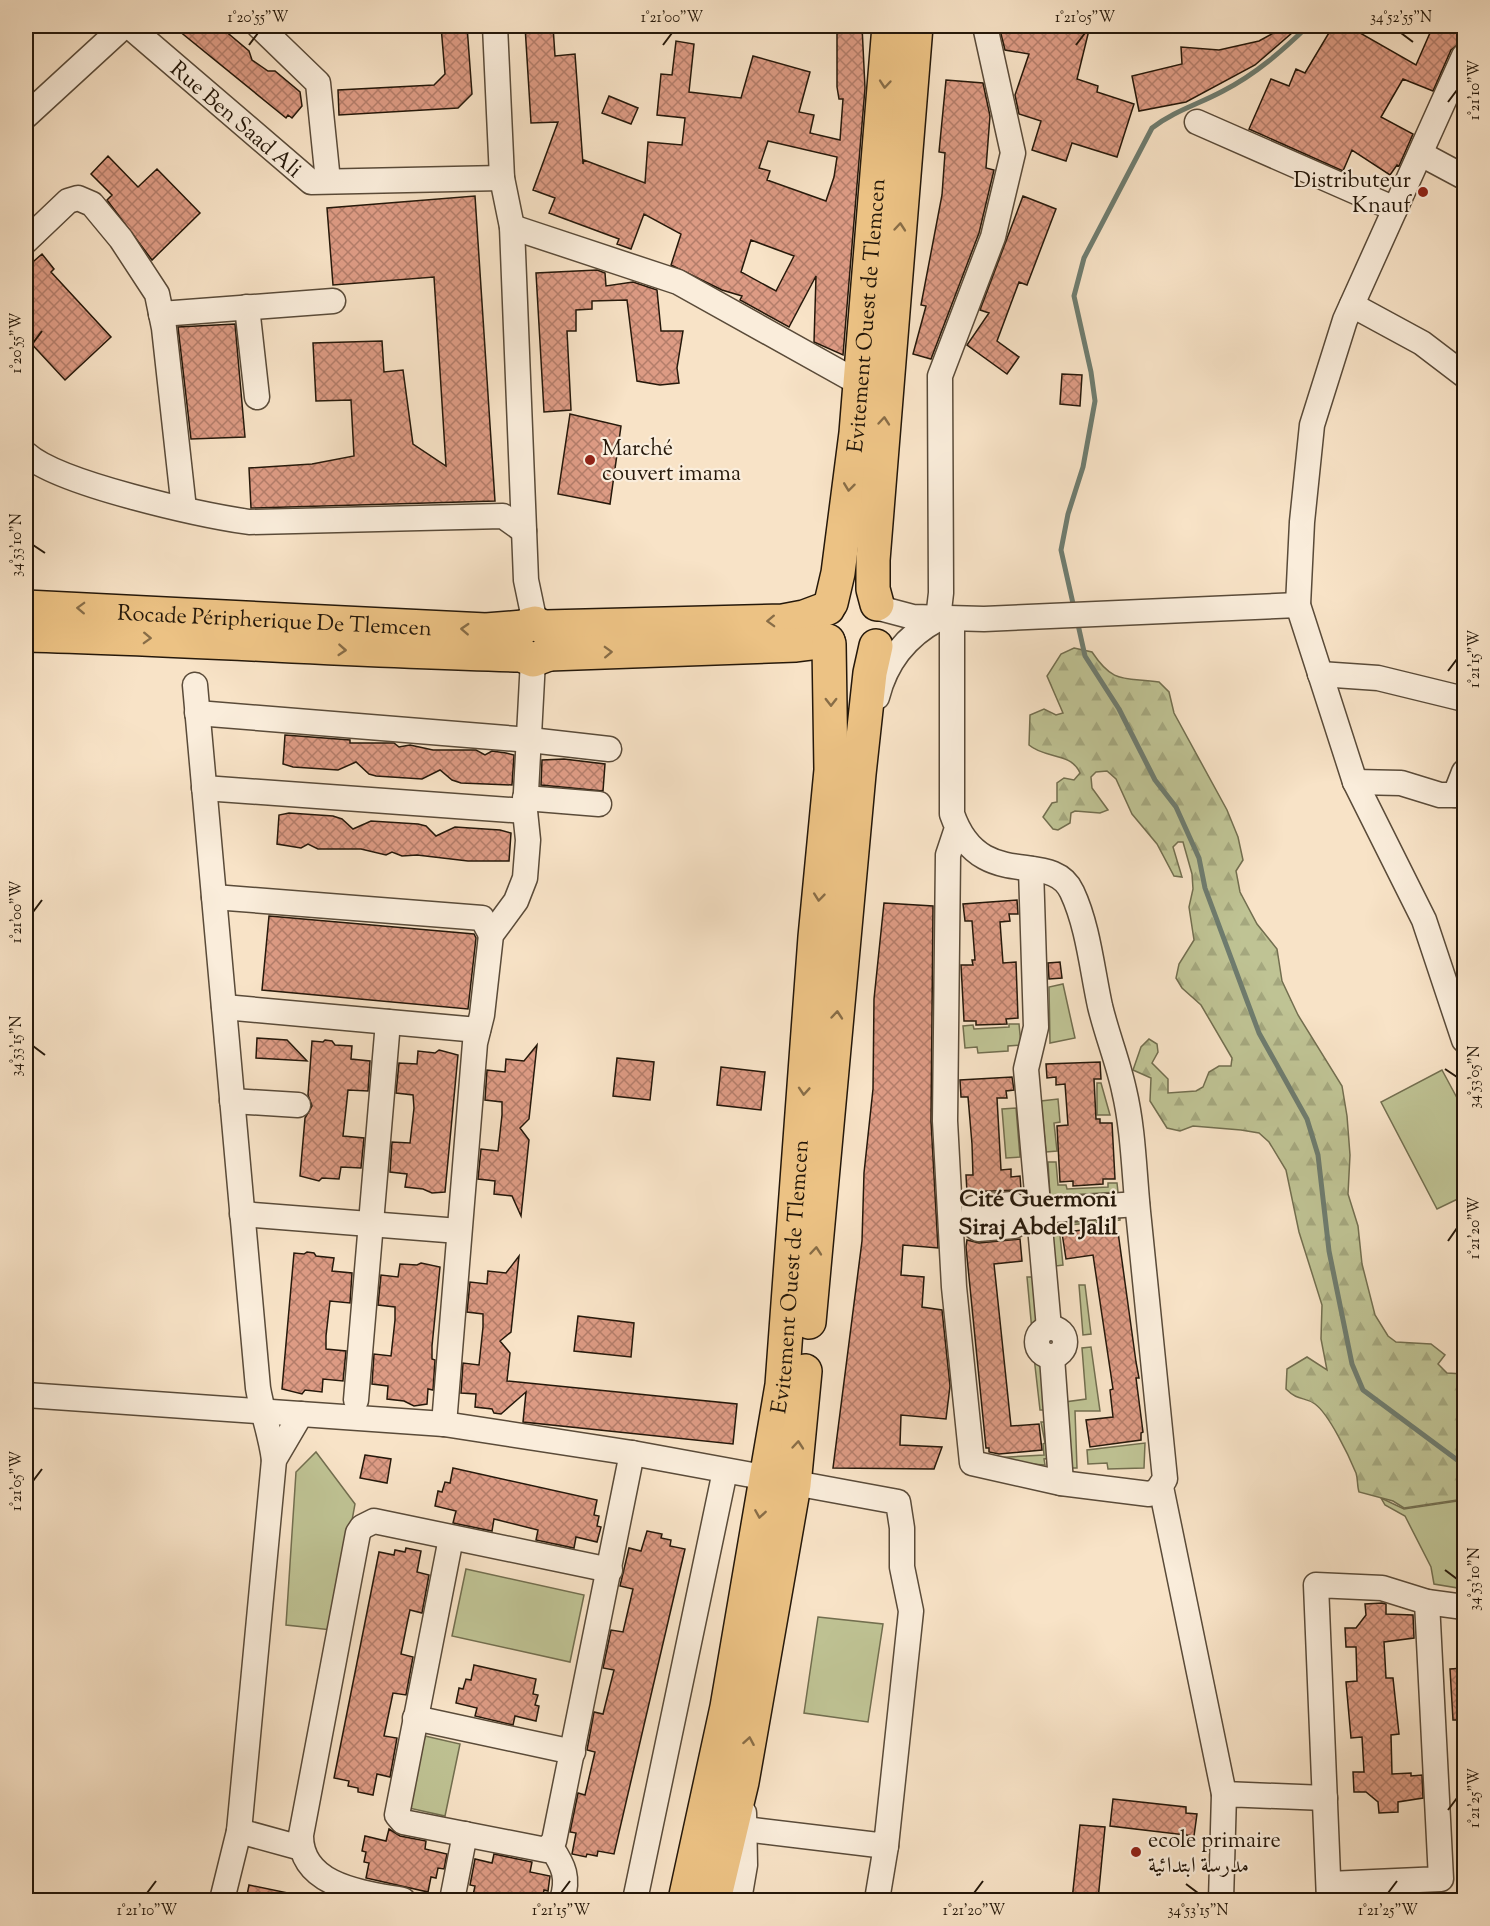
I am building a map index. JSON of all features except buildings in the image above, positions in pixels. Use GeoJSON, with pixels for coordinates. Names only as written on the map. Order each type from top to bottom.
{"type":"FeatureCollection","features":[{"type":"Feature","properties":{"kind":"highway","name":"Evitement Ouest de Tlemcen"},"geometry":{"type":"LineString","coordinates":[[686,1900],[725,1718],[780,1482],[782,1385],[815,937],[831,770],[829,642],[823,623],[830,606],[841,552],[856,434],[889,26]]}},
{"type":"Feature","properties":{"kind":"highway","name":"Evitement Ouest de Tlemcen"},"geometry":{"type":"LineString","coordinates":[[714,1900],[742,1782],[780,1482],[855,829],[869,680],[877,644],[884,626],[872,570],[916,26]]}},
{"type":"Feature","properties":{"kind":"highway"},"geometry":{"type":"LineString","coordinates":[[26,635],[180,639],[355,651],[534,641],[783,621],[804,617],[830,606],[843,596],[858,594],[878,606]]}},
{"type":"Feature","properties":{"kind":"highway","name":"Rocade Péripherique De Tlemcen"},"geometry":{"type":"LineString","coordinates":[[26,607],[486,630],[534,641]]}},
{"type":"Feature","properties":{"kind":"highway"},"geometry":{"type":"LineString","coordinates":[[534,641],[796,645],[829,642],[848,655],[863,654],[877,644]]}},
{"type":"Feature","properties":{"kind":"street"},"geometry":{"type":"LineString","coordinates":[[26,116],[124,26]]}},
{"type":"Feature","properties":{"kind":"street","name":"Rue Ben Saad Ali"},"geometry":{"type":"LineString","coordinates":[[129,26],[311,182],[502,178]]}},
{"type":"Feature","properties":{"kind":"street"},"geometry":{"type":"LineString","coordinates":[[259,26],[318,83],[328,181]]}},
{"type":"Feature","properties":{"kind":"street"},"geometry":{"type":"LineString","coordinates":[[444,1424],[478,1030],[493,923],[516,901],[525,878],[528,840],[525,804],[534,641],[526,580],[512,227],[502,178],[495,26]]}},
{"type":"Feature","properties":{"kind":"street"},"geometry":{"type":"LineString","coordinates":[[957,828],[948,855],[945,1121],[954,1287],[972,1463],[1061,1482],[1149,1494],[1161,1487],[1165,1479],[1124,1089],[1104,1023],[1078,908],[1072,890],[1058,875],[988,860],[965,841],[952,814],[945,619],[941,593],[940,376],[993,237],[1013,153],[985,26]]}},
{"type":"Feature","properties":{"kind":"street"},"geometry":{"type":"LineString","coordinates":[[1462,67],[1352,305],[1312,425],[1302,522],[1298,605],[1355,782],[1424,921],[1464,1040]]}},
{"type":"Feature","properties":{"kind":"street"},"geometry":{"type":"LineString","coordinates":[[1197,122],[1395,210]]}},
{"type":"Feature","properties":{"kind":"street"},"geometry":{"type":"LineString","coordinates":[[1421,154],[1464,177]]}},
{"type":"Feature","properties":{"kind":"street"},"geometry":{"type":"LineString","coordinates":[[26,241],[68,201],[78,198],[92,204],[121,239],[157,294],[184,509]]}},
{"type":"Feature","properties":{"kind":"street"},"geometry":{"type":"LineString","coordinates":[[512,227],[678,282],[859,383]]}},
{"type":"Feature","properties":{"kind":"street"},"geometry":{"type":"LineString","coordinates":[[161,314],[333,301]]}},
{"type":"Feature","properties":{"kind":"street"},"geometry":{"type":"LineString","coordinates":[[1352,305],[1422,344],[1464,375]]}},
{"type":"Feature","properties":{"kind":"street"},"geometry":{"type":"LineString","coordinates":[[247,307],[257,397]]}},
{"type":"Feature","properties":{"kind":"street"},"geometry":{"type":"LineString","coordinates":[[26,454],[60,473],[184,509],[249,522],[503,516],[524,531]]}},
{"type":"Feature","properties":{"kind":"street"},"geometry":{"type":"LineString","coordinates":[[877,505],[886,528],[883,570],[886,584],[901,599],[945,619]]}},
{"type":"Feature","properties":{"kind":"street"},"geometry":{"type":"LineString","coordinates":[[878,606],[914,617],[984,619],[1298,605]]}},
{"type":"Feature","properties":{"kind":"street"},"geometry":{"type":"LineString","coordinates":[[877,644],[904,627],[945,619]]}},
{"type":"Feature","properties":{"kind":"street"},"geometry":{"type":"LineString","coordinates":[[855,829],[863,818],[881,682],[901,646],[924,626],[945,619]]}},
{"type":"Feature","properties":{"kind":"street"},"geometry":{"type":"LineString","coordinates":[[1320,674],[1378,678],[1464,699]]}},
{"type":"Feature","properties":{"kind":"street"},"geometry":{"type":"LineString","coordinates":[[195,685],[242,1214],[262,1411],[272,1437],[274,1460],[239,1831],[222,1900]]}},
{"type":"Feature","properties":{"kind":"street"},"geometry":{"type":"LineString","coordinates":[[197,713],[530,740],[609,749]]}},
{"type":"Feature","properties":{"kind":"street"},"geometry":{"type":"LineString","coordinates":[[1355,782],[1401,783],[1460,804],[1464,772]]}},
{"type":"Feature","properties":{"kind":"street"},"geometry":{"type":"LineString","coordinates":[[204,788],[525,804],[599,804]]}},
{"type":"Feature","properties":{"kind":"street"},"geometry":{"type":"LineString","coordinates":[[1031,869],[1036,1027],[1026,1069],[1027,1212],[1049,1328],[1061,1332],[1065,1341],[1061,1353],[1052,1357],[1061,1482]]}},
{"type":"Feature","properties":{"kind":"street"},"geometry":{"type":"LineString","coordinates":[[214,897],[493,923]]}},
{"type":"Feature","properties":{"kind":"street"},"geometry":{"type":"LineString","coordinates":[[224,1007],[478,1030]]}},
{"type":"Feature","properties":{"kind":"street"},"geometry":{"type":"LineString","coordinates":[[356,1400],[388,1022]]}},
{"type":"Feature","properties":{"kind":"street"},"geometry":{"type":"LineString","coordinates":[[232,1101],[298,1104]]}},
{"type":"Feature","properties":{"kind":"street"},"geometry":{"type":"LineString","coordinates":[[1027,1212],[1137,1204]]}},
{"type":"Feature","properties":{"kind":"street"},"geometry":{"type":"LineString","coordinates":[[242,1214],[459,1231]]}},
{"type":"Feature","properties":{"kind":"street"},"geometry":{"type":"LineString","coordinates":[[26,1395],[444,1424],[632,1453],[898,1502],[902,1528],[902,1567],[911,1611],[886,1845],[877,1900]]}},
{"type":"Feature","properties":{"kind":"street"},"geometry":{"type":"LineString","coordinates":[[274,1460],[301,1414]]}},
{"type":"Feature","properties":{"kind":"street"},"geometry":{"type":"LineString","coordinates":[[562,1900],[567,1882],[565,1872],[551,1847],[573,1752],[632,1453]]}},
{"type":"Feature","properties":{"kind":"street"},"geometry":{"type":"LineString","coordinates":[[635,1900],[725,1471]]}},
{"type":"Feature","properties":{"kind":"street"},"geometry":{"type":"LineString","coordinates":[[1161,1487],[1224,1794],[1221,1900]]}},
{"type":"Feature","properties":{"kind":"street"},"geometry":{"type":"LineString","coordinates":[[403,1900],[351,1895],[316,1871],[301,1848],[303,1823],[358,1533],[362,1527],[374,1521],[610,1570]]}},
{"type":"Feature","properties":{"kind":"street"},"geometry":{"type":"LineString","coordinates":[[451,1538],[414,1718],[397,1815],[403,1822],[541,1850],[551,1847]]}},
{"type":"Feature","properties":{"kind":"street"},"geometry":{"type":"LineString","coordinates":[[1427,1602],[1441,1879],[1329,1892],[1316,1585],[1382,1588],[1427,1602],[1464,1607]]}},
{"type":"Feature","properties":{"kind":"street"},"geometry":{"type":"LineString","coordinates":[[414,1718],[573,1752]]}},
{"type":"Feature","properties":{"kind":"street"},"geometry":{"type":"LineString","coordinates":[[740,1900],[745,1865],[742,1782]]}},
{"type":"Feature","properties":{"kind":"street"},"geometry":{"type":"LineString","coordinates":[[1224,1794],[1325,1798]]}},
{"type":"Feature","properties":{"kind":"street"},"geometry":{"type":"LineString","coordinates":[[745,1828],[886,1845]]}},
{"type":"Feature","properties":{"kind":"street"},"geometry":{"type":"LineString","coordinates":[[239,1831],[301,1848]]}},
{"type":"Feature","properties":{"kind":"street"},"geometry":{"type":"LineString","coordinates":[[452,1900],[465,1834]]}},
{"type":"Feature","properties":{"kind":"green space"},"geometry":{"type":"Polygon","coordinates":[[[1074,648],[1092,652],[1100,663],[1114,675],[1121,678],[1159,682],[1169,692],[1174,713],[1227,810],[1238,837],[1243,860],[1236,871],[1240,892],[1257,924],[1277,949],[1282,981],[1298,1015],[1342,1086],[1350,1155],[1348,1194],[1358,1226],[1362,1264],[1375,1315],[1388,1336],[1396,1342],[1431,1344],[1445,1355],[1438,1364],[1447,1373],[1464,1374],[1464,1499],[1404,1508],[1393,1501],[1359,1492],[1357,1475],[1326,1417],[1315,1404],[1294,1396],[1286,1389],[1287,1369],[1307,1357],[1327,1370],[1321,1339],[1322,1305],[1299,1232],[1286,1170],[1269,1142],[1259,1133],[1193,1126],[1180,1131],[1167,1128],[1150,1101],[1151,1078],[1133,1070],[1141,1047],[1149,1039],[1157,1044],[1158,1052],[1152,1063],[1168,1079],[1168,1093],[1196,1091],[1203,1087],[1209,1072],[1219,1066],[1231,1066],[1232,1058],[1201,1005],[1182,988],[1176,978],[1179,964],[1194,940],[1189,907],[1193,889],[1192,874],[1183,842],[1178,842],[1173,847],[1182,877],[1174,876],[1157,844],[1132,814],[1116,779],[1107,771],[1096,772],[1091,777],[1092,788],[1108,810],[1100,813],[1075,811],[1071,813],[1070,823],[1058,830],[1053,829],[1043,817],[1052,803],[1057,802],[1057,783],[1064,778],[1074,780],[1080,773],[1070,762],[1029,745],[1030,715],[1044,709],[1056,715],[1063,713],[1047,676],[1061,654],[1074,648]]]}},
{"type":"Feature","properties":{"kind":"green space"},"geometry":{"type":"Polygon","coordinates":[[[1063,984],[1075,1038],[1050,1043],[1049,987],[1063,984]]]}},
{"type":"Feature","properties":{"kind":"green space"},"geometry":{"type":"Polygon","coordinates":[[[1009,1024],[1019,1024],[1021,1045],[1008,1046],[1008,1051],[978,1053],[977,1047],[965,1048],[963,1026],[973,1025],[974,1029],[1009,1027],[1009,1024]]]}},
{"type":"Feature","properties":{"kind":"green space"},"geometry":{"type":"Polygon","coordinates":[[[1442,1070],[1464,1111],[1464,1196],[1437,1209],[1381,1102],[1442,1070]]]}},
{"type":"Feature","properties":{"kind":"green space"},"geometry":{"type":"Polygon","coordinates":[[[1097,1083],[1101,1083],[1110,1115],[1097,1115],[1097,1083]]]}},
{"type":"Feature","properties":{"kind":"green space"},"geometry":{"type":"Polygon","coordinates":[[[1058,1099],[1060,1122],[1054,1123],[1057,1151],[1046,1152],[1041,1101],[1058,1099]]]}},
{"type":"Feature","properties":{"kind":"green space"},"geometry":{"type":"Polygon","coordinates":[[[1016,1108],[1020,1157],[1006,1158],[1002,1109],[1016,1108]]]}},
{"type":"Feature","properties":{"kind":"green space"},"geometry":{"type":"Polygon","coordinates":[[[1048,1162],[1056,1162],[1058,1185],[1066,1185],[1067,1189],[1108,1187],[1108,1183],[1117,1183],[1118,1192],[1050,1196],[1048,1162]]]}},
{"type":"Feature","properties":{"kind":"green space"},"geometry":{"type":"Polygon","coordinates":[[[1120,1217],[1120,1220],[1059,1226],[1063,1265],[1056,1266],[1051,1225],[1120,1217]]]}},
{"type":"Feature","properties":{"kind":"green space"},"geometry":{"type":"Polygon","coordinates":[[[1027,1277],[1033,1277],[1039,1325],[1032,1331],[1027,1277]]]}},
{"type":"Feature","properties":{"kind":"green space"},"geometry":{"type":"Polygon","coordinates":[[[1079,1285],[1085,1285],[1091,1334],[1083,1335],[1079,1285]]]}},
{"type":"Feature","properties":{"kind":"green space"},"geometry":{"type":"Polygon","coordinates":[[[1091,1347],[1100,1411],[1075,1411],[1077,1468],[1072,1468],[1065,1402],[1086,1399],[1082,1348],[1091,1347]]]}},
{"type":"Feature","properties":{"kind":"green space"},"geometry":{"type":"Polygon","coordinates":[[[1034,1357],[1042,1362],[1046,1410],[1040,1410],[1034,1357]]]}},
{"type":"Feature","properties":{"kind":"green space"},"geometry":{"type":"Polygon","coordinates":[[[1041,1422],[1047,1422],[1051,1458],[1044,1459],[1045,1465],[989,1461],[989,1458],[1044,1455],[1043,1444],[1045,1443],[1041,1422]]]}},
{"type":"Feature","properties":{"kind":"green space"},"geometry":{"type":"Polygon","coordinates":[[[1145,1443],[1144,1468],[1108,1469],[1107,1463],[1088,1464],[1087,1450],[1145,1443]]]}},
{"type":"Feature","properties":{"kind":"green space"},"geometry":{"type":"Polygon","coordinates":[[[316,1452],[355,1504],[332,1630],[286,1625],[296,1472],[316,1452]]]}},
{"type":"Feature","properties":{"kind":"green space"},"geometry":{"type":"Polygon","coordinates":[[[1381,1498],[1404,1509],[1464,1500],[1464,1589],[1434,1584],[1431,1567],[1405,1516],[1385,1505],[1381,1498]]]}},
{"type":"Feature","properties":{"kind":"green space"},"geometry":{"type":"Polygon","coordinates":[[[466,1569],[584,1595],[570,1662],[452,1636],[466,1569]]]}},
{"type":"Feature","properties":{"kind":"green space"},"geometry":{"type":"Polygon","coordinates":[[[818,1617],[883,1624],[868,1722],[804,1713],[818,1617]]]}},
{"type":"Feature","properties":{"kind":"green space"},"geometry":{"type":"Polygon","coordinates":[[[425,1736],[460,1744],[445,1816],[409,1808],[425,1736]]]}},
{"type":"Feature","properties":{"kind":"waterway"},"geometry":{"type":"LineString","coordinates":[[1074,608],[1061,550],[1068,514],[1083,467],[1095,401],[1074,296],[1084,258],[1152,128],[1258,70],[1308,26]]}},
{"type":"Feature","properties":{"kind":"waterway"},"geometry":{"type":"LineString","coordinates":[[1077,620],[1085,656],[1119,709],[1155,780],[1176,807],[1199,858],[1205,888],[1259,1033],[1307,1119],[1318,1155],[1329,1251],[1352,1364],[1363,1390],[1464,1465]]}},
{"type":"Feature","properties":{"kind":"place","name":"Distributeur Knauf"},"geometry":{"type":"Point","coordinates":[1423,192]}},
{"type":"Feature","properties":{"kind":"place","name":"Marché couvert imama"},"geometry":{"type":"Point","coordinates":[590,460]}},
{"type":"Feature","properties":{"kind":"place","name":"ecole primaire مدرسة ابتدائية"},"geometry":{"type":"Point","coordinates":[1136,1852]}},
{"type":"Feature","properties":{"kind":"district","name":"Cité Guermoni Siraj Abdel Jalil"},"geometry":{"type":"Point","coordinates":[1038,1212]}}]}
